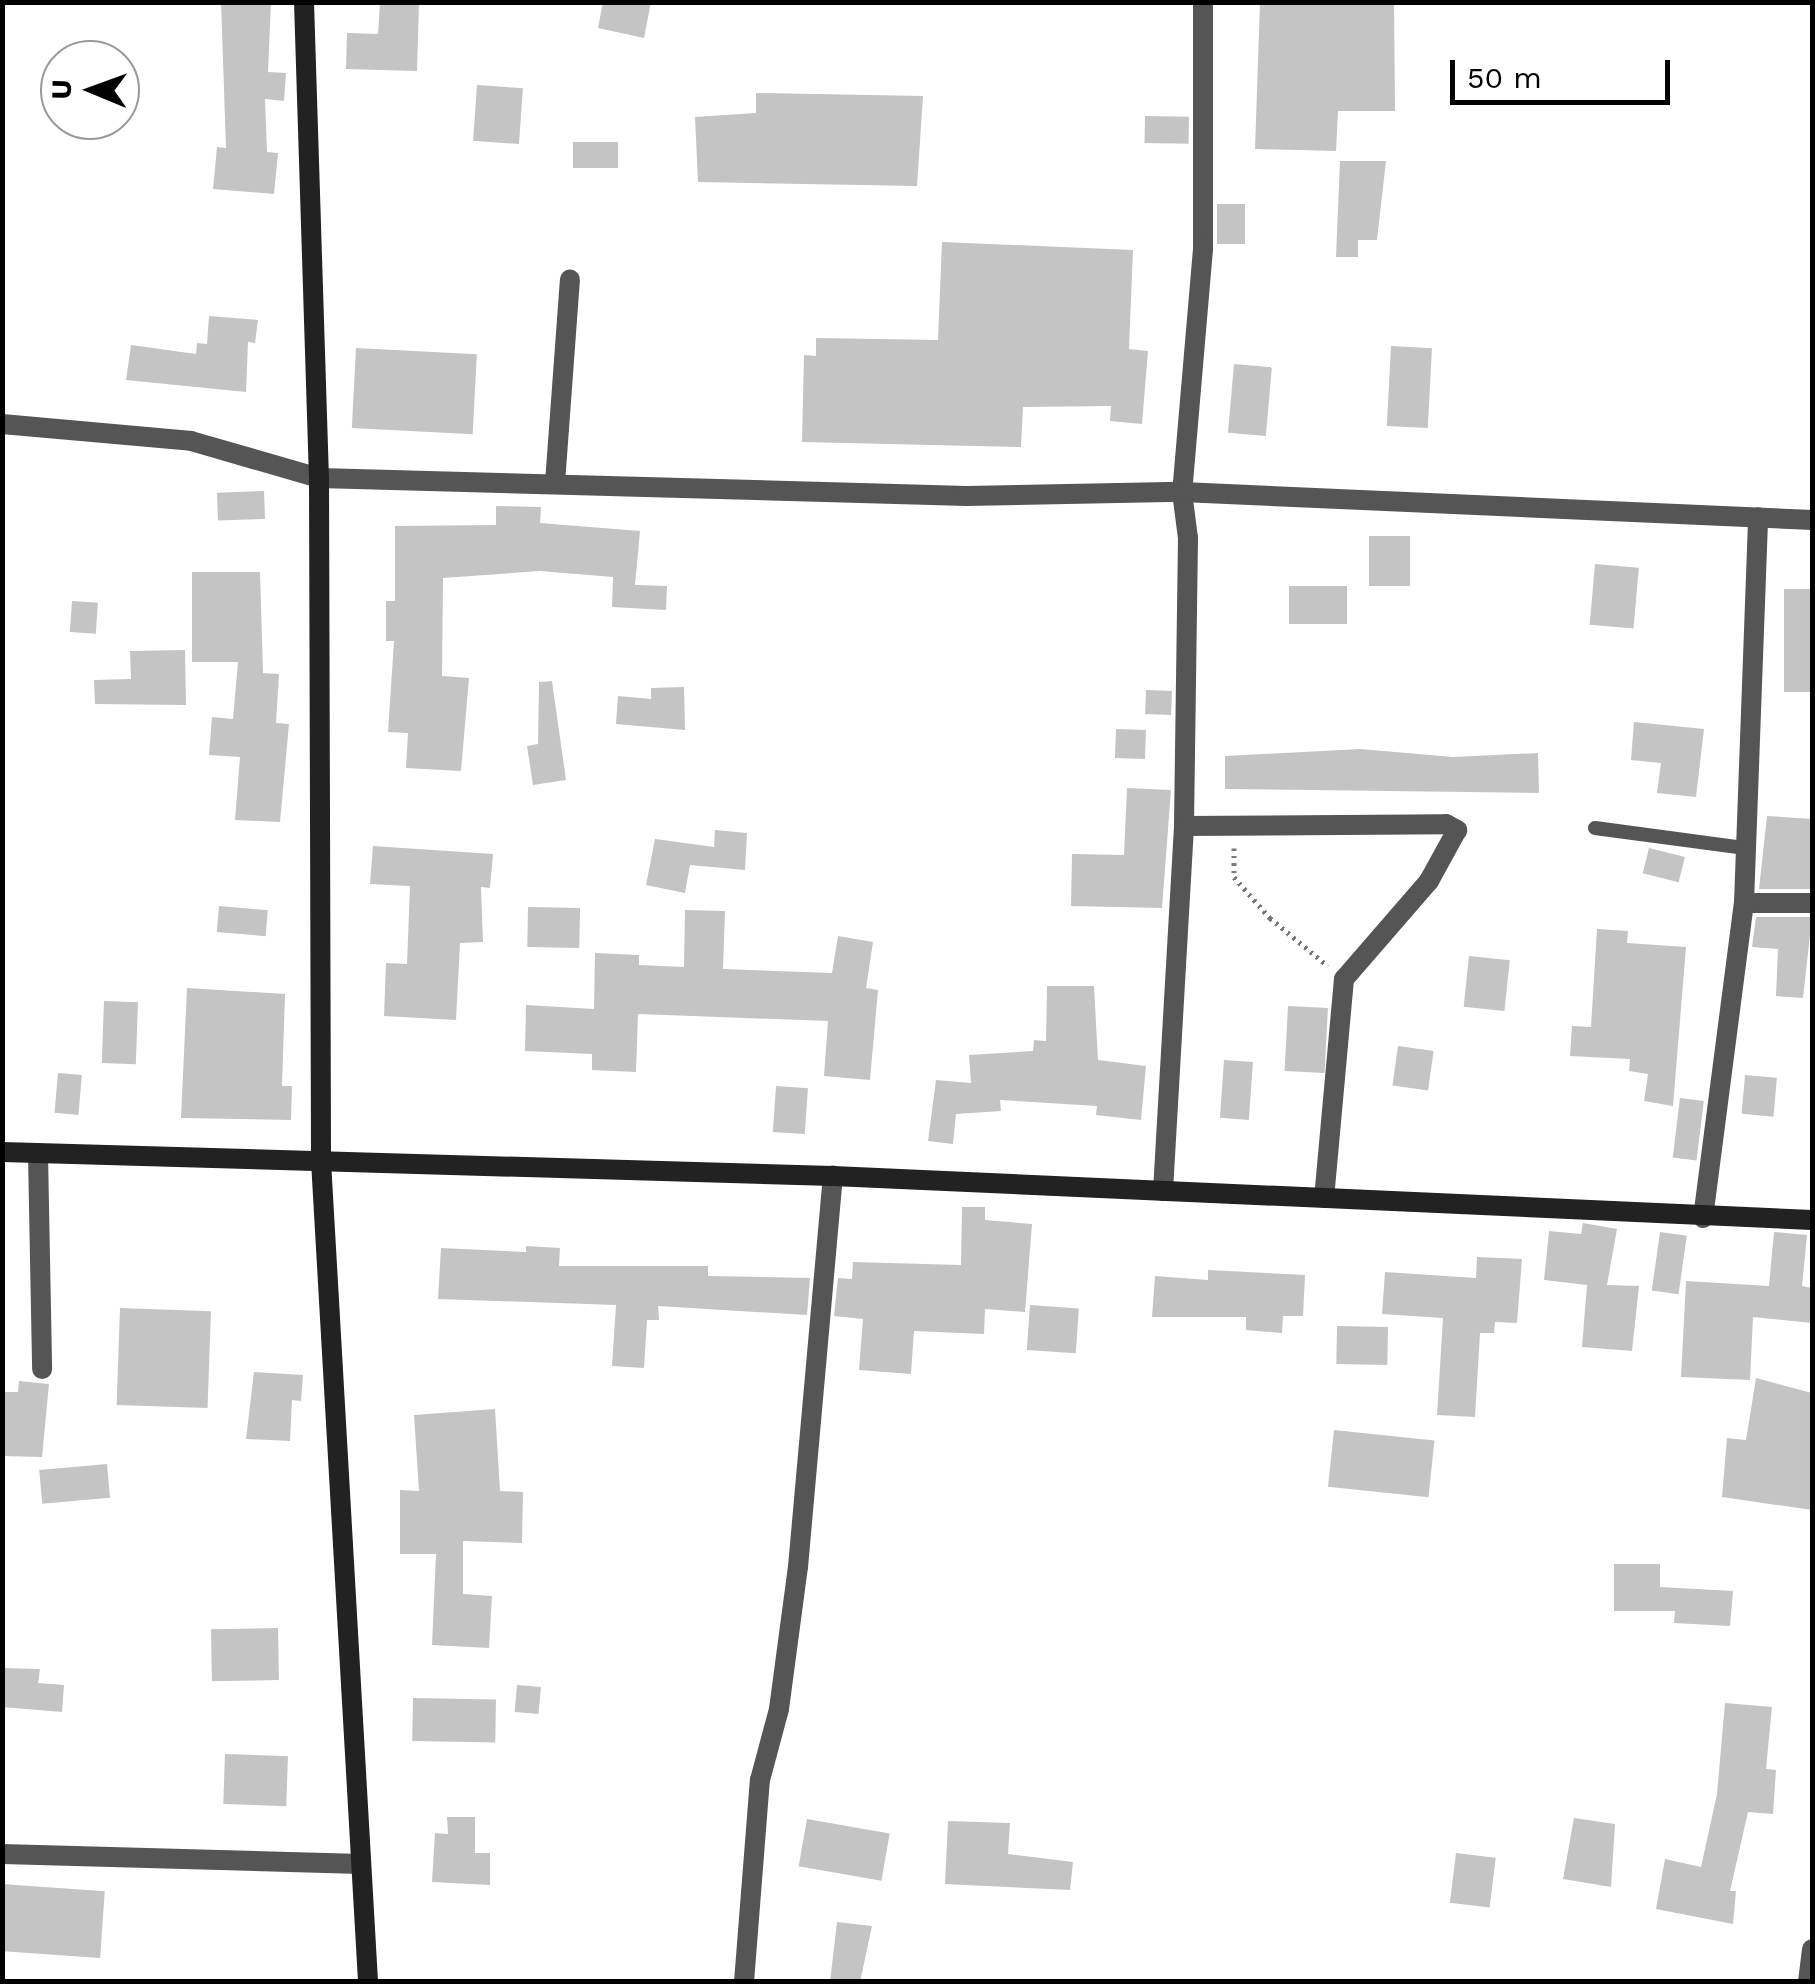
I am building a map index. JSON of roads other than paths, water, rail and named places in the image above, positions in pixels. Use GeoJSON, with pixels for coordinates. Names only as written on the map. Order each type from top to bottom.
{"type":"FeatureCollection","features":[{"type":"Feature","properties":{"kind":"street"},"geometry":{"type":"LineString","coordinates":[[304,2],[319,478],[321,1162],[368,1982]]}},
{"type":"Feature","properties":{"kind":"street"},"geometry":{"type":"LineString","coordinates":[[1163,1191],[1184,826],[1188,538],[1182,492],[1203,248],[1204,2]]}},
{"type":"Feature","properties":{"kind":"street"},"geometry":{"type":"LineString","coordinates":[[555,483],[570,280]]}},
{"type":"Feature","properties":{"kind":"street"},"geometry":{"type":"LineString","coordinates":[[2,424],[191,441],[319,478],[967,496],[1182,492],[1812,520]]}},
{"type":"Feature","properties":{"kind":"street"},"geometry":{"type":"LineString","coordinates":[[1703,1218],[1744,902],[1758,516]]}},
{"type":"Feature","properties":{"kind":"street"},"geometry":{"type":"LineString","coordinates":[[1184,826],[1453,824],[1456,834],[1429,880],[1344,979],[1324,1198]]}},
{"type":"Feature","properties":{"kind":"street"},"geometry":{"type":"LineString","coordinates":[[1744,902],[1812,903]]}},
{"type":"Feature","properties":{"kind":"street"},"geometry":{"type":"LineString","coordinates":[[2,1152],[833,1176],[1812,1220]]}},
{"type":"Feature","properties":{"kind":"street"},"geometry":{"type":"LineString","coordinates":[[38,1154],[42,1368]]}},
{"type":"Feature","properties":{"kind":"street"},"geometry":{"type":"LineString","coordinates":[[744,1982],[760,1780],[779,1709],[798,1567],[833,1176]]}},
{"type":"Feature","properties":{"kind":"street"},"geometry":{"type":"LineString","coordinates":[[2,1854],[361,1864]]}},
{"type":"Feature","properties":{"kind":"street"},"geometry":{"type":"LineString","coordinates":[[1808,1982],[1812,1949]]}},
{"type":"Feature","properties":{"kind":"lane"},"geometry":{"type":"LineString","coordinates":[[1596,828],[1744,848]]}}]}
